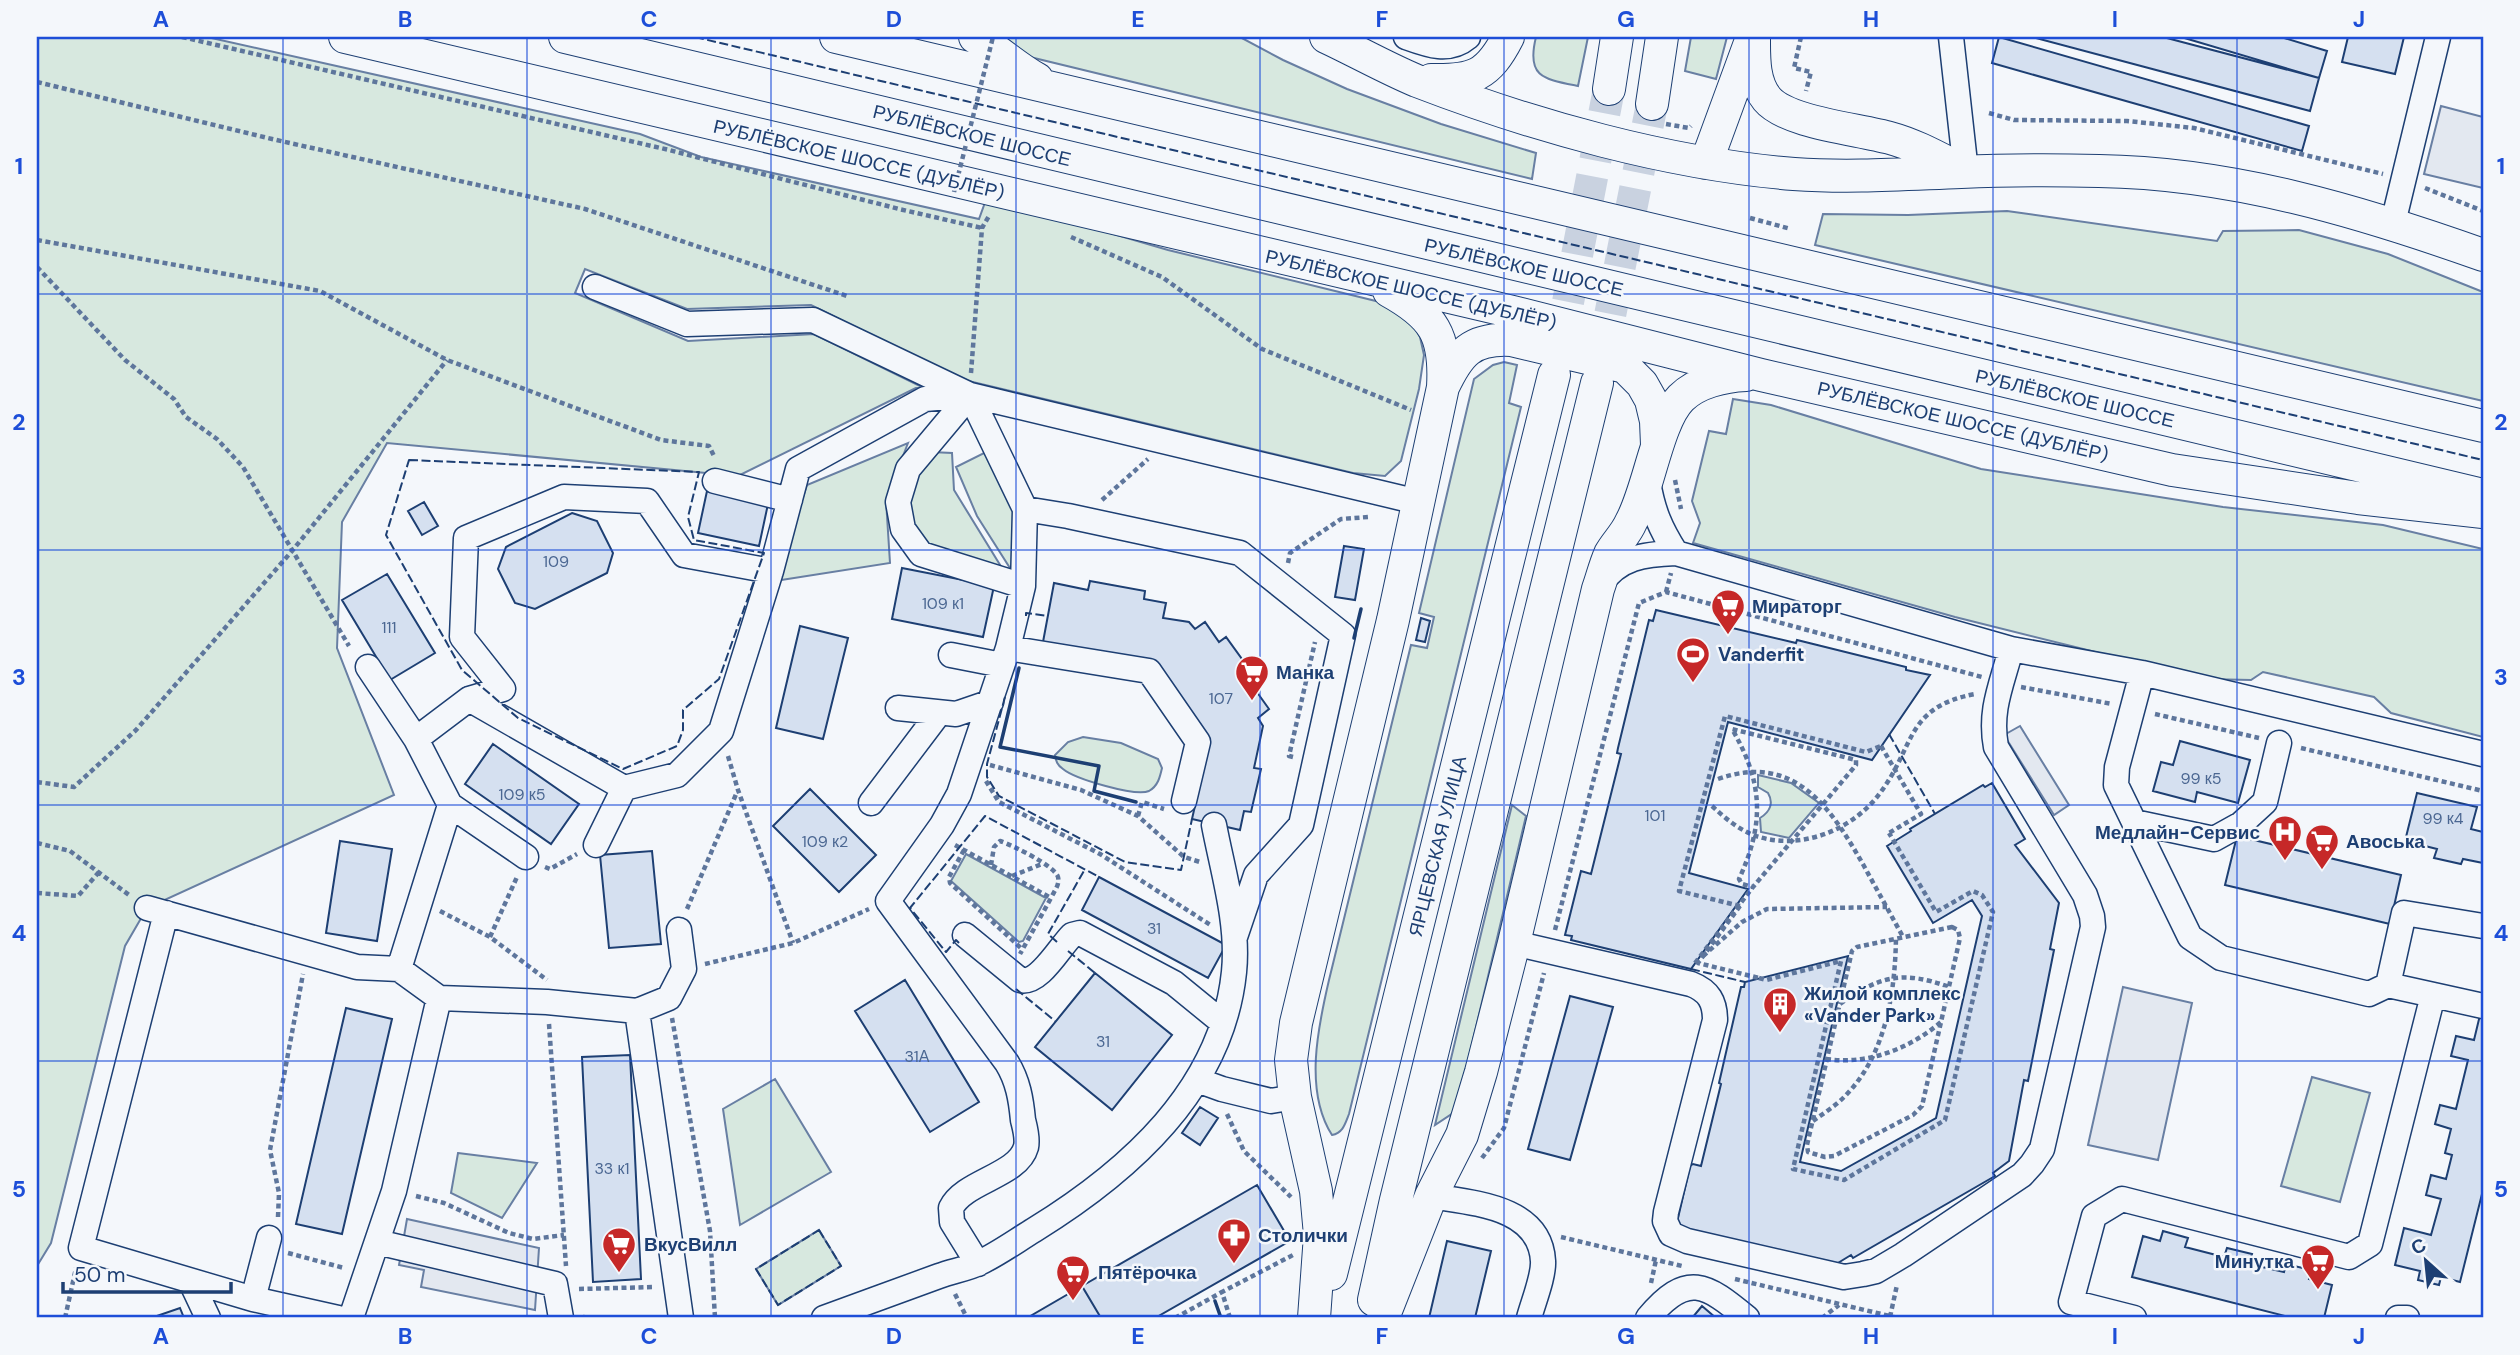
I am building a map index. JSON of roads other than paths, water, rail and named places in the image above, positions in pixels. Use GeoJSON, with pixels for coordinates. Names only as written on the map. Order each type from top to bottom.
{"type":"FeatureCollection","features":[{"type":"Feature","properties":{"kind":"main road","name":"РУБЛЁВСКОЕ ШОССЕ"},"geometry":{"type":"LineString","coordinates":[[565,37],[2483,495]]}},
{"type":"Feature","properties":{"kind":"main road"},"geometry":{"type":"LineString","coordinates":[[836,37],[2483,426]]}},
{"type":"Feature","properties":{"kind":"main road"},"geometry":{"type":"LineString","coordinates":[[975,37],[1024,72],[1063,92]]}},
{"type":"Feature","properties":{"kind":"main road"},"geometry":{"type":"LineString","coordinates":[[1325,37],[1415,80],[1553,126],[1706,163],[1795,174],[1881,176],[2101,170],[2169,175],[2291,195],[2393,223],[2483,255]]}},
{"type":"Feature","properties":{"kind":"main road"},"geometry":{"type":"LineString","coordinates":[[1415,80],[1461,80],[1477,75],[1488,66],[1508,37]]}},
{"type":"Feature","properties":{"kind":"main road"},"geometry":{"type":"LineString","coordinates":[[1609,89],[1617,37]]}},
{"type":"Feature","properties":{"kind":"main road"},"geometry":{"type":"LineString","coordinates":[[1652,104],[1662,37]]}},
{"type":"Feature","properties":{"kind":"main road"},"geometry":{"type":"LineString","coordinates":[[1706,163],[1753,37]]}},
{"type":"Feature","properties":{"kind":"main road"},"geometry":{"type":"LineString","coordinates":[[1753,37],[1754,65],[1761,89],[1769,101],[1795,116],[1891,138],[1925,151],[1966,172]]}},
{"type":"Feature","properties":{"kind":"main road","name":"РУБЛЁВСКОЕ ШОССЕ (ДУБЛЁР)"},"geometry":{"type":"LineString","coordinates":[[355,39],[2172,470],[2358,499],[2483,512]]}},
{"type":"Feature","properties":{"kind":"main road"},"geometry":{"type":"LineString","coordinates":[[1314,1318],[1320,1235],[1316,1191],[1295,1097],[1291,1060],[1296,1023],[1393,620],[1432,442],[1445,363],[1436,330],[1415,307],[1367,278]]}},
{"type":"Feature","properties":{"kind":"main road"},"geometry":{"type":"LineString","coordinates":[[1443,387],[1454,363],[1461,355],[1471,347],[1493,339],[1511,340],[1620,365],[1637,378],[1651,400],[1656,421],[1657,448]]}},
{"type":"Feature","properties":{"kind":"main road"},"geometry":{"type":"LineString","coordinates":[[1383,1318],[1432,1196],[1462,1135],[1481,1072],[1598,589],[1610,554],[1631,523],[1648,482],[1657,448],[1681,397],[1704,384],[1727,376],[1761,374]]}},
{"type":"Feature","properties":{"kind":"main road","name":"ЯРЦЕВСКАЯ УЛИЦА"},"geometry":{"type":"LineString","coordinates":[[1320,1318],[1554,375]]}},
{"type":"Feature","properties":{"kind":"main road"},"geometry":{"type":"LineString","coordinates":[[1370,1318],[1399,1186],[1597,383]]}},
{"type":"Feature","properties":{"kind":"street"},"geometry":{"type":"LineString","coordinates":[[1406,37],[1445,47],[1468,37]]}},
{"type":"Feature","properties":{"kind":"street"},"geometry":{"type":"LineString","coordinates":[[1951,37],[1966,172]]}},
{"type":"Feature","properties":{"kind":"street"},"geometry":{"type":"LineString","coordinates":[[2393,223],[2438,37]]}},
{"type":"Feature","properties":{"kind":"street"},"geometry":{"type":"LineString","coordinates":[[595,287],[687,324],[813,320],[970,395],[1418,502]]}},
{"type":"Feature","properties":{"kind":"street"},"geometry":{"type":"LineString","coordinates":[[469,699],[624,788],[677,775],[721,731],[771,571],[798,469],[925,399],[970,395]]}},
{"type":"Feature","properties":{"kind":"street"},"geometry":{"type":"LineString","coordinates":[[970,395],[1025,509],[1023,586],[1005,657],[959,794],[942,825],[888,901],[1007,1063],[1018,1088],[1027,1142],[1023,1153],[1012,1164],[960,1197],[951,1208],[952,1223],[978,1264]]}},
{"type":"Feature","properties":{"kind":"street"},"geometry":{"type":"LineString","coordinates":[[970,395],[908,469],[898,502],[903,529],[921,554],[1023,586]]}},
{"type":"Feature","properties":{"kind":"street"},"geometry":{"type":"LineString","coordinates":[[1648,482],[1653,510],[1676,553]]}},
{"type":"Feature","properties":{"kind":"street"},"geometry":{"type":"LineString","coordinates":[[722,483],[790,500]]}},
{"type":"Feature","properties":{"kind":"street"},"geometry":{"type":"LineString","coordinates":[[416,739],[469,699],[503,689],[462,637],[466,538],[564,497],[647,501],[684,555],[771,571]]}},
{"type":"Feature","properties":{"kind":"street"},"geometry":{"type":"LineString","coordinates":[[824,1318],[978,1264],[1071,1207],[1131,1160],[1165,1124],[1197,1080],[1210,1056],[1223,1023],[1226,966],[1256,875],[1301,825],[1343,635],[1240,553],[1025,509]]}},
{"type":"Feature","properties":{"kind":"street"},"geometry":{"type":"LineString","coordinates":[[1598,589],[1608,573],[1626,560],[1647,554],[1676,553],[2011,649],[2142,673],[2483,754]]}},
{"type":"Feature","properties":{"kind":"street"},"geometry":{"type":"LineString","coordinates":[[1514,943],[1549,951],[1638,962],[1699,987],[1710,996],[1715,1020],[1667,1212],[1667,1228],[1676,1238],[1844,1277],[1876,1271],[2022,1175],[2042,1149],[2093,927],[2085,895],[1996,747],[1992,726],[2011,649]]}},
{"type":"Feature","properties":{"kind":"street"},"geometry":{"type":"LineString","coordinates":[[951,655],[1005,657],[1149,671],[1198,742],[1184,801]]}},
{"type":"Feature","properties":{"kind":"street"},"geometry":{"type":"LineString","coordinates":[[368,667],[416,739],[450,805],[526,857]]}},
{"type":"Feature","properties":{"kind":"street"},"geometry":{"type":"LineString","coordinates":[[2142,673],[2117,767],[2116,785],[2190,937],[2221,958],[2369,994],[2388,985],[2483,1006]]}},
{"type":"Feature","properties":{"kind":"street"},"geometry":{"type":"LineString","coordinates":[[898,708],[956,714],[991,702]]}},
{"type":"Feature","properties":{"kind":"street"},"geometry":{"type":"LineString","coordinates":[[870,803],[939,713]]}},
{"type":"Feature","properties":{"kind":"street"},"geometry":{"type":"LineString","coordinates":[[2134,822],[2214,839],[2241,824],[2265,802],[2279,743]]}},
{"type":"Feature","properties":{"kind":"street"},"geometry":{"type":"LineString","coordinates":[[596,845],[624,788]]}},
{"type":"Feature","properties":{"kind":"street"},"geometry":{"type":"LineString","coordinates":[[399,969],[450,805]]}},
{"type":"Feature","properties":{"kind":"street"},"geometry":{"type":"LineString","coordinates":[[1214,825],[1234,940]]}},
{"type":"Feature","properties":{"kind":"street"},"geometry":{"type":"LineString","coordinates":[[338,1318],[253,1299],[81,1248],[156,910],[357,967],[399,969],[439,998],[547,1002],[637,1010],[669,998],[684,969],[679,930]]}},
{"type":"Feature","properties":{"kind":"street"},"geometry":{"type":"LineString","coordinates":[[2388,985],[2404,912],[2483,926]]}},
{"type":"Feature","properties":{"kind":"street"},"geometry":{"type":"LineString","coordinates":[[965,935],[1026,982],[1033,979],[1069,937],[1080,933],[1174,982],[1223,1023]]}},
{"type":"Feature","properties":{"kind":"street"},"geometry":{"type":"LineString","coordinates":[[2134,1318],[2071,1303],[2094,1216],[2122,1199],[2349,1257],[2370,1244],[2433,995]]}},
{"type":"Feature","properties":{"kind":"street"},"geometry":{"type":"LineString","coordinates":[[351,1318],[394,1191],[439,998]]}},
{"type":"Feature","properties":{"kind":"street"},"geometry":{"type":"LineString","coordinates":[[637,1010],[681,1318]]}},
{"type":"Feature","properties":{"kind":"street"},"geometry":{"type":"LineString","coordinates":[[1197,1080],[1271,1101],[1295,1097]]}},
{"type":"Feature","properties":{"kind":"street"},"geometry":{"type":"LineString","coordinates":[[1432,1196],[1503,1210],[1530,1229],[1541,1249],[1543,1263],[1529,1318]]}},
{"type":"Feature","properties":{"kind":"street"},"geometry":{"type":"LineString","coordinates":[[253,1299],[275,1238]]}},
{"type":"Feature","properties":{"kind":"street"},"geometry":{"type":"LineString","coordinates":[[377,1242],[561,1287],[561,1318]]}},
{"type":"Feature","properties":{"kind":"street"},"geometry":{"type":"LineString","coordinates":[[191,1282],[208,1318]]}},
{"type":"Feature","properties":{"kind":"street"},"geometry":{"type":"LineString","coordinates":[[1648,1318],[1672,1294],[1686,1288],[1697,1288],[1717,1294],[1747,1318]]}},
{"type":"Feature","properties":{"kind":"street"},"geometry":{"type":"LineString","coordinates":[[2398,1318],[2407,1318]]}},
{"type":"Feature","properties":{"kind":"tunnel"},"geometry":{"type":"LineString","coordinates":[[1559,349],[1609,89]]}},
{"type":"Feature","properties":{"kind":"tunnel"},"geometry":{"type":"LineString","coordinates":[[1601,361],[1652,104]]}},
{"type":"Feature","properties":{"kind":"place","name":"Мираторг"},"geometry":{"type":"Point","coordinates":[1728,636]}},
{"type":"Feature","properties":{"kind":"place","name":"Vanderfit"},"geometry":{"type":"Point","coordinates":[1693,684]}},
{"type":"Feature","properties":{"kind":"place","name":"Манка"},"geometry":{"type":"Point","coordinates":[1252,702]}},
{"type":"Feature","properties":{"kind":"place","name":"Медлайн-Сервис"},"geometry":{"type":"Point","coordinates":[2285,862]}},
{"type":"Feature","properties":{"kind":"place","name":"Авоська"},"geometry":{"type":"Point","coordinates":[2322,871]}},
{"type":"Feature","properties":{"kind":"place","name":"Жилой комплекс «Vander Park»"},"geometry":{"type":"Point","coordinates":[1780,1034]}},
{"type":"Feature","properties":{"kind":"place","name":"Столички"},"geometry":{"type":"Point","coordinates":[1234,1265]}},
{"type":"Feature","properties":{"kind":"place","name":"ВкусВилл"},"geometry":{"type":"Point","coordinates":[619,1274]}},
{"type":"Feature","properties":{"kind":"place","name":"Минутка"},"geometry":{"type":"Point","coordinates":[2318,1291]}},
{"type":"Feature","properties":{"kind":"place","name":"Пятёрочка"},"geometry":{"type":"Point","coordinates":[1073,1302]}}]}
